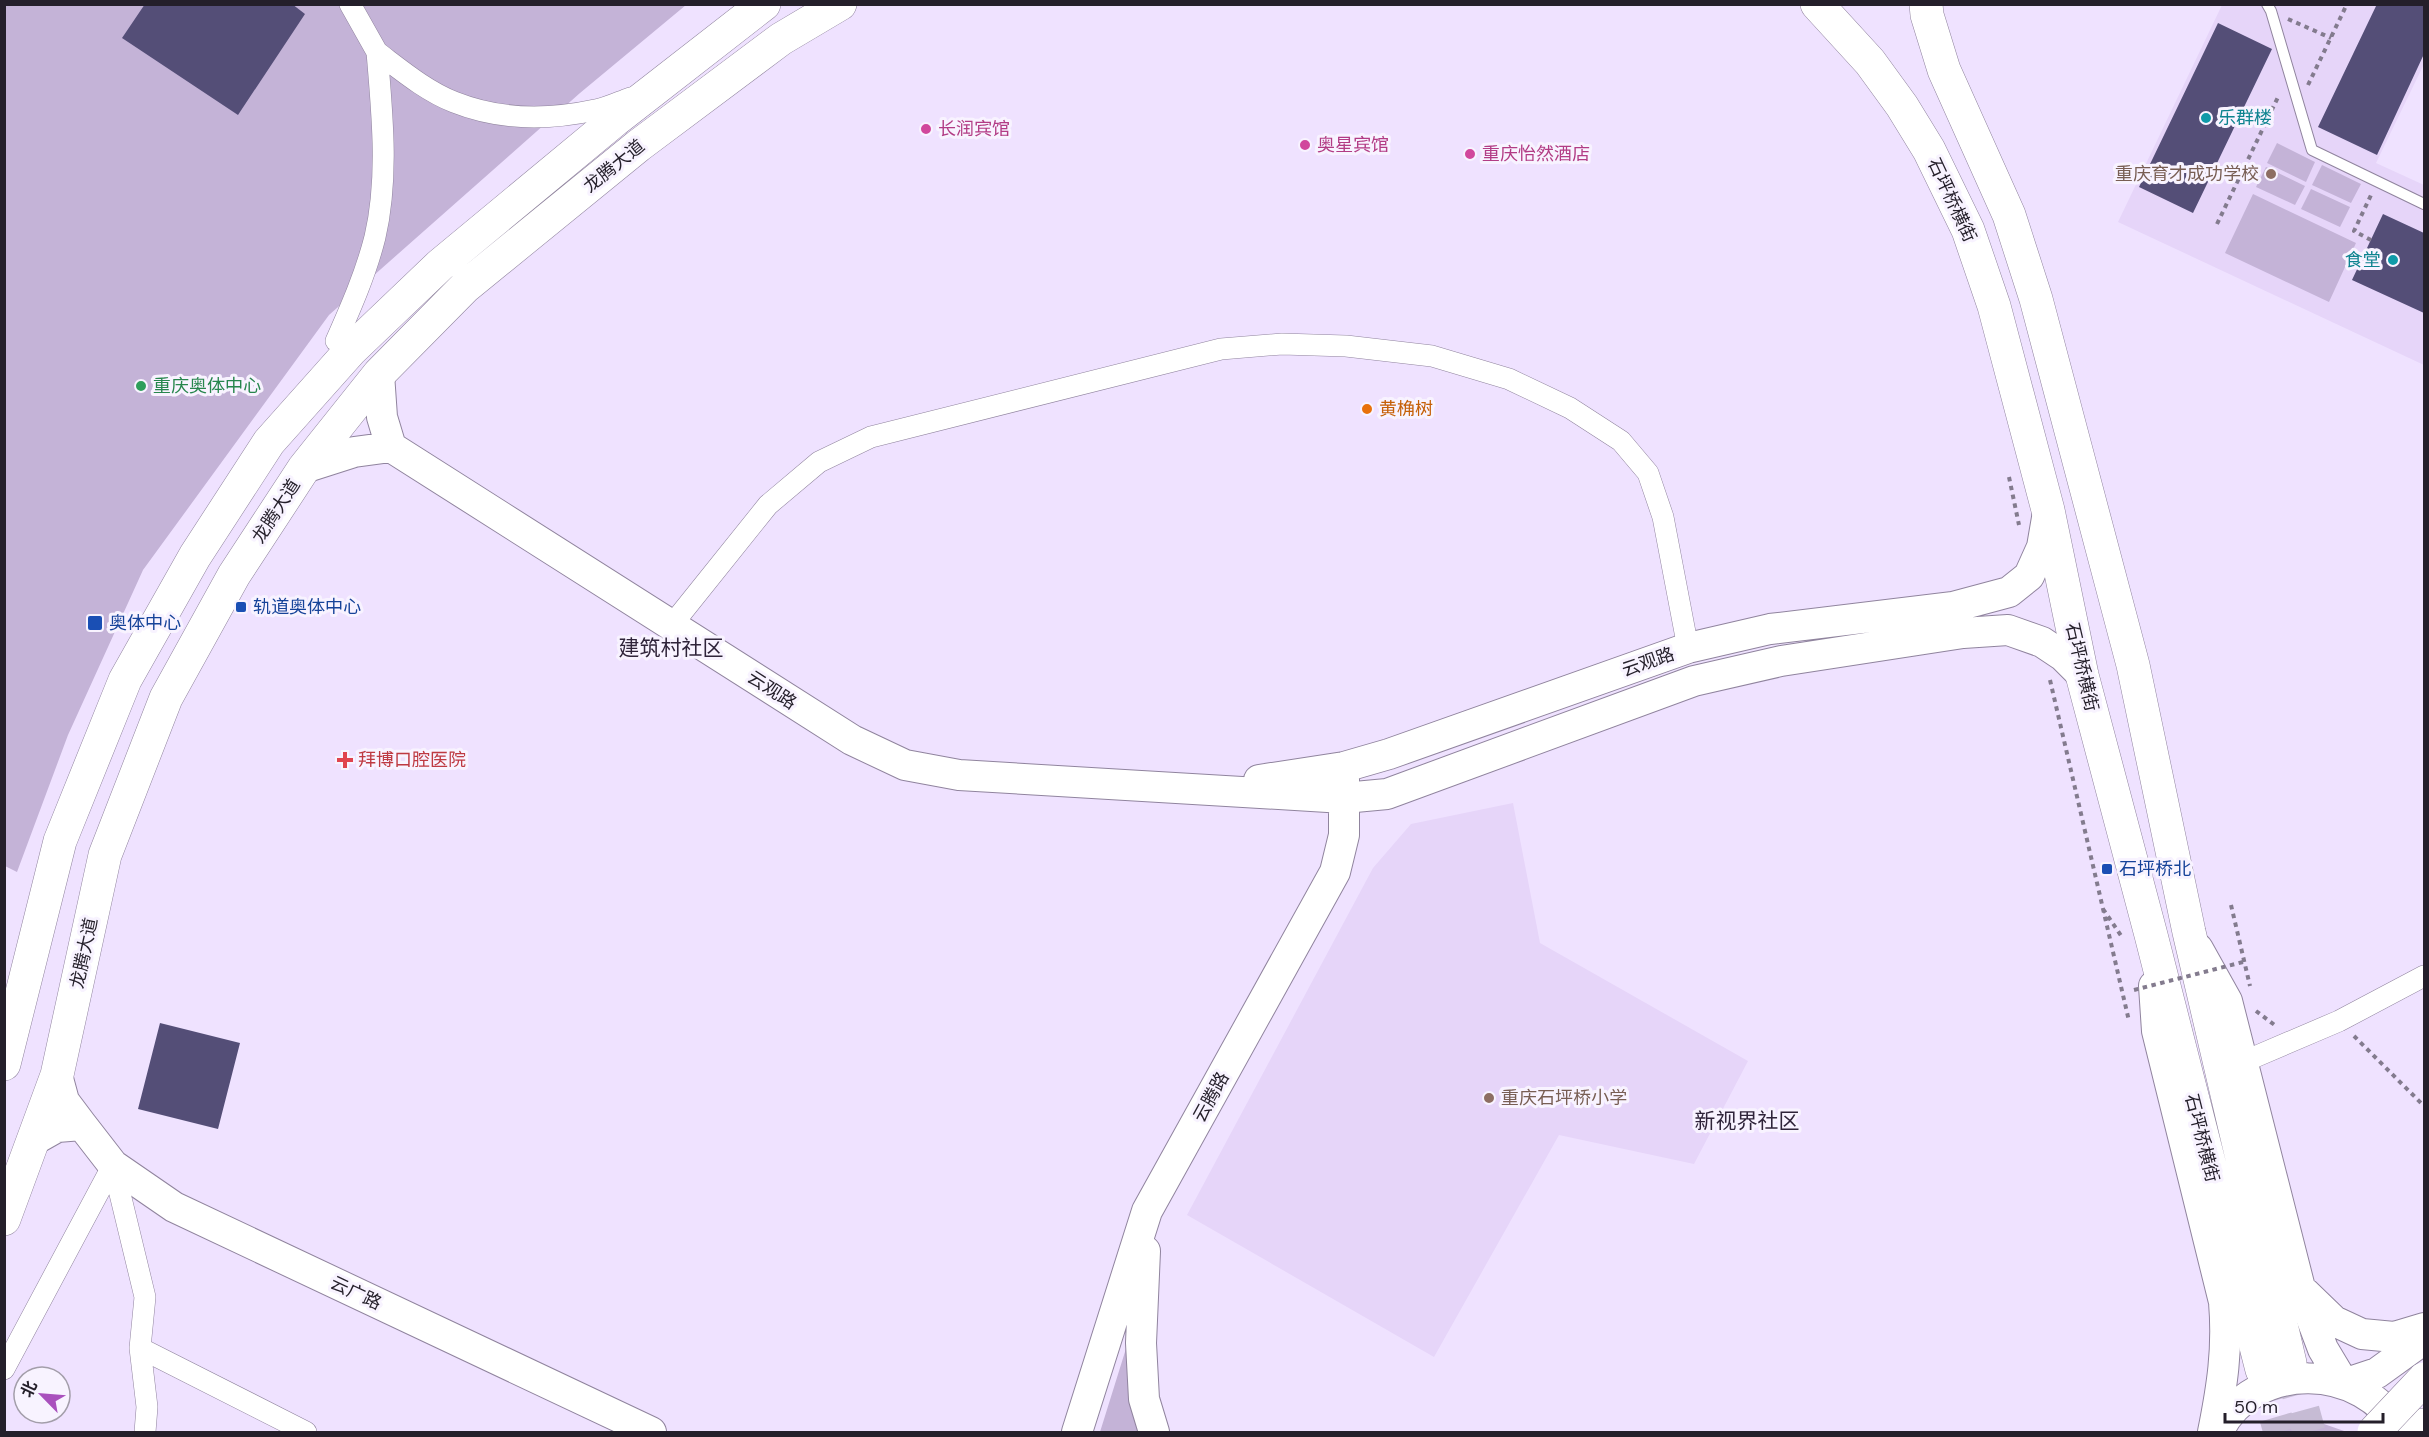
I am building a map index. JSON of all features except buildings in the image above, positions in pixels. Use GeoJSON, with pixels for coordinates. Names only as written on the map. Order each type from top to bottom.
{"type":"FeatureCollection","features":[{"type":"Feature","properties":{"kind":"main road"},"geometry":{"type":"LineString","coordinates":[[269,442],[336,341],[430,250],[596,110],[729,4]]}},
{"type":"Feature","properties":{"kind":"main road","name":"龙腾大道"},"geometry":{"type":"LineString","coordinates":[[4,1064],[60,841],[125,680],[195,556],[269,442],[351,350],[440,265],[656,88],[764,4]]}},
{"type":"Feature","properties":{"kind":"main road","name":"龙腾大道"},"geometry":{"type":"LineString","coordinates":[[4,1220],[57,1075],[105,855],[166,698],[234,575],[304,468],[379,374],[465,287],[638,146],[781,39],[840,4]]}},
{"type":"Feature","properties":{"kind":"main road","name":"石坪桥横街"},"geometry":{"type":"LineString","coordinates":[[1817,4],[1870,62],[1902,106],[1929,150],[1968,230],[1994,306],[2048,510],[2066,677],[2137,936],[2276,1367],[2133,665],[2036,300],[2009,215],[1944,70],[1927,15],[1926,4]]}},
{"type":"Feature","properties":{"kind":"main road"},"geometry":{"type":"LineString","coordinates":[[2374,1432],[2424,1379]]}},
{"type":"Feature","properties":{"kind":"main road"},"geometry":{"type":"LineString","coordinates":[[2418,1432],[2424,1425]]}},
{"type":"Feature","properties":{"kind":"street"},"geometry":{"type":"LineString","coordinates":[[350,4],[377,52],[422,85],[442,96],[486,113],[530,117],[596,110],[656,88]]}},
{"type":"Feature","properties":{"kind":"street"},"geometry":{"type":"LineString","coordinates":[[336,341],[361,284],[378,217],[382,159],[382,111],[377,52]]}},
{"type":"Feature","properties":{"kind":"street"},"geometry":{"type":"LineString","coordinates":[[672,626],[768,505],[819,462],[872,437],[1221,349],[1282,344],[1346,346],[1432,356],[1509,379],[1570,408],[1621,441],[1648,473],[1663,517],[1689,648]]}},
{"type":"Feature","properties":{"kind":"street"},"geometry":{"type":"LineString","coordinates":[[304,468],[354,452],[391,447],[382,417],[379,374]]}},
{"type":"Feature","properties":{"kind":"street","name":"云观路"},"geometry":{"type":"LineString","coordinates":[[391,447],[852,740],[905,765],[959,775],[1344,798],[1387,794],[1694,681],[1781,661],[1963,633],[2008,630],[2042,642],[2062,656],[2066,677]]}},
{"type":"Feature","properties":{"kind":"street","name":"云观路"},"geometry":{"type":"LineString","coordinates":[[1202,788],[1344,767],[1389,754],[1689,648],[1770,629],[1953,607],[2009,592],[2029,576],[2042,547],[2048,510]]}},
{"type":"Feature","properties":{"kind":"street"},"geometry":{"type":"LineString","coordinates":[[2008,630],[2018,611],[2016,601],[2009,592]]}},
{"type":"Feature","properties":{"kind":"street","name":"云腾路"},"geometry":{"type":"LineString","coordinates":[[1077,1432],[1147,1211],[1335,872],[1344,835],[1344,767]]}},
{"type":"Feature","properties":{"kind":"street"},"geometry":{"type":"LineString","coordinates":[[2189,932],[2227,1001],[2300,1288],[2323,1349],[2344,1384]]}},
{"type":"Feature","properties":{"kind":"street"},"geometry":{"type":"LineString","coordinates":[[2137,936],[2157,1031],[2224,1302],[2227,1335],[2216,1432]]}},
{"type":"Feature","properties":{"kind":"street"},"geometry":{"type":"LineString","coordinates":[[2242,1062],[2339,1021],[2424,976]]}},
{"type":"Feature","properties":{"kind":"street","name":"云广路"},"geometry":{"type":"LineString","coordinates":[[57,1075],[64,1101],[113,1165],[174,1206],[651,1432]]}},
{"type":"Feature","properties":{"kind":"street"},"geometry":{"type":"LineString","coordinates":[[34,1140],[57,1127],[82,1125]]}},
{"type":"Feature","properties":{"kind":"street"},"geometry":{"type":"LineString","coordinates":[[113,1165],[144,1297],[140,1348],[147,1407],[145,1432]]}},
{"type":"Feature","properties":{"kind":"street"},"geometry":{"type":"LineString","coordinates":[[4,1369],[113,1165]]}},
{"type":"Feature","properties":{"kind":"street"},"geometry":{"type":"LineString","coordinates":[[1147,1211],[1141,1343],[1144,1399],[1154,1432]]}},
{"type":"Feature","properties":{"kind":"street"},"geometry":{"type":"LineString","coordinates":[[2300,1288],[2334,1322],[2362,1334],[2394,1337],[2424,1328]]}},
{"type":"Feature","properties":{"kind":"street"},"geometry":{"type":"LineString","coordinates":[[2344,1384],[2377,1373],[2424,1339]]}},
{"type":"Feature","properties":{"kind":"street"},"geometry":{"type":"LineString","coordinates":[[140,1348],[306,1432]]}},
{"type":"Feature","properties":{"kind":"street"},"geometry":{"type":"LineString","coordinates":[[2216,1432],[2234,1406],[2253,1391],[2275,1382],[2300,1379],[2344,1384],[2367,1395],[2385,1410],[2401,1432]]}},
{"type":"Feature","properties":{"kind":"lane"},"geometry":{"type":"LineString","coordinates":[[2269,8],[2312,150],[2424,204]]}},
{"type":"Feature","properties":{"kind":"path"},"geometry":{"type":"LineString","coordinates":[[2298,106],[2347,4]]}},
{"type":"Feature","properties":{"kind":"path"},"geometry":{"type":"LineString","coordinates":[[2269,8],[2331,38]]}},
{"type":"Feature","properties":{"kind":"path"},"geometry":{"type":"LineString","coordinates":[[2217,224],[2288,75]]}},
{"type":"Feature","properties":{"kind":"path"},"geometry":{"type":"LineString","coordinates":[[2371,240],[2354,231],[2377,182]]}},
{"type":"Feature","properties":{"kind":"path"},"geometry":{"type":"LineString","coordinates":[[2008,471],[2021,537]]}},
{"type":"Feature","properties":{"kind":"path"},"geometry":{"type":"LineString","coordinates":[[2066,677],[2101,906],[2131,1028]]}},
{"type":"Feature","properties":{"kind":"path"},"geometry":{"type":"LineString","coordinates":[[2231,905],[2251,992]]}},
{"type":"Feature","properties":{"kind":"path"},"geometry":{"type":"LineString","coordinates":[[2101,906],[2137,936]]}},
{"type":"Feature","properties":{"kind":"path"},"geometry":{"type":"LineString","coordinates":[[2134,990],[2243,962]]}},
{"type":"Feature","properties":{"kind":"path"},"geometry":{"type":"LineString","coordinates":[[2254,1002],[2256,1012]]}},
{"type":"Feature","properties":{"kind":"path"},"geometry":{"type":"LineString","coordinates":[[2339,1021],[2424,1106]]}},
{"type":"Feature","properties":{"kind":"shaded area","name":"重庆奥体中心"},"geometry":{"type":"Polygon","coordinates":[[[5,5],[686,5],[580,93],[329,315],[143,570],[68,735],[17,872],[5,866],[5,5]]]}},
{"type":"Feature","properties":{"kind":"shaded area","name":"重庆育才成功学校"},"geometry":{"type":"Polygon","coordinates":[[[2222,5],[2424,5],[2424,64],[2376,163],[2424,185],[2424,365],[2118,222],[2222,5]]]}},
{"type":"Feature","properties":{"kind":"shaded area"},"geometry":{"type":"Polygon","coordinates":[[[2277,143],[2315,162],[2306,182],[2267,163],[2277,143]]]}},
{"type":"Feature","properties":{"kind":"shaded area"},"geometry":{"type":"Polygon","coordinates":[[[2322,165],[2361,184],[2351,203],[2312,185],[2322,165]]]}},
{"type":"Feature","properties":{"kind":"shaded area"},"geometry":{"type":"Polygon","coordinates":[[[2266,167],[2305,186],[2295,205],[2256,187],[2266,167]]]}},
{"type":"Feature","properties":{"kind":"shaded area"},"geometry":{"type":"Polygon","coordinates":[[[2311,189],[2350,207],[2340,227],[2301,209],[2311,189]]]}},
{"type":"Feature","properties":{"kind":"shaded area"},"geometry":{"type":"Polygon","coordinates":[[[2253,194],[2356,243],[2329,302],[2225,253],[2253,194]]]}},
{"type":"Feature","properties":{"kind":"shaded area","name":"重庆石坪桥小学"},"geometry":{"type":"Polygon","coordinates":[[[1513,803],[1540,943],[1748,1061],[1694,1164],[1559,1135],[1434,1357],[1187,1215],[1373,868],[1411,824],[1513,803]]]}},
{"type":"Feature","properties":{"kind":"shaded area"},"geometry":{"type":"Polygon","coordinates":[[[1129,1339],[1144,1432],[1100,1432],[1129,1339]]]}},
{"type":"Feature","properties":{"kind":"shaded area"},"geometry":{"type":"Polygon","coordinates":[[[2309,1422],[2324,1424],[2347,1432],[2272,1432],[2294,1424],[2309,1422]]]}},
{"type":"Feature","properties":{"kind":"tunnel"},"geometry":{"type":"LineString","coordinates":[[2290,1363],[2309,1432]]}},
{"type":"Feature","properties":{"kind":"tunnel"},"geometry":{"type":"LineString","coordinates":[[2262,1370],[2280,1432]]}},
{"type":"Feature","properties":{"kind":"place","name":"乐群楼"},"geometry":{"type":"Point","coordinates":[2206,118]}},
{"type":"Feature","properties":{"kind":"place","name":"长润宾馆"},"geometry":{"type":"Point","coordinates":[926,129]}},
{"type":"Feature","properties":{"kind":"place","name":"奥星宾馆"},"geometry":{"type":"Point","coordinates":[1305,145]}},
{"type":"Feature","properties":{"kind":"place","name":"重庆怡然酒店"},"geometry":{"type":"Point","coordinates":[1470,154]}},
{"type":"Feature","properties":{"kind":"place","name":"重庆育才成功学校"},"geometry":{"type":"Point","coordinates":[2271,174]}},
{"type":"Feature","properties":{"kind":"place","name":"食堂"},"geometry":{"type":"Point","coordinates":[2393,260]}},
{"type":"Feature","properties":{"kind":"place","name":"重庆奥体中心"},"geometry":{"type":"Point","coordinates":[141,386]}},
{"type":"Feature","properties":{"kind":"place","name":"黄桷树"},"geometry":{"type":"Point","coordinates":[1367,409]}},
{"type":"Feature","properties":{"kind":"place","name":"轨道奥体中心"},"geometry":{"type":"Point","coordinates":[241,607]}},
{"type":"Feature","properties":{"kind":"place","name":"奥体中心"},"geometry":{"type":"Point","coordinates":[95,623]}},
{"type":"Feature","properties":{"kind":"place","name":"拜博口腔医院"},"geometry":{"type":"Point","coordinates":[345,760]}},
{"type":"Feature","properties":{"kind":"place","name":"石坪桥北"},"geometry":{"type":"Point","coordinates":[2107,869]}},
{"type":"Feature","properties":{"kind":"place","name":"重庆石坪桥小学"},"geometry":{"type":"Point","coordinates":[1489,1098]}},
{"type":"Feature","properties":{"kind":"district","name":"建筑村社区"},"geometry":{"type":"Point","coordinates":[671,648]}},
{"type":"Feature","properties":{"kind":"district","name":"新视界社区"},"geometry":{"type":"Point","coordinates":[1747,1121]}}]}
